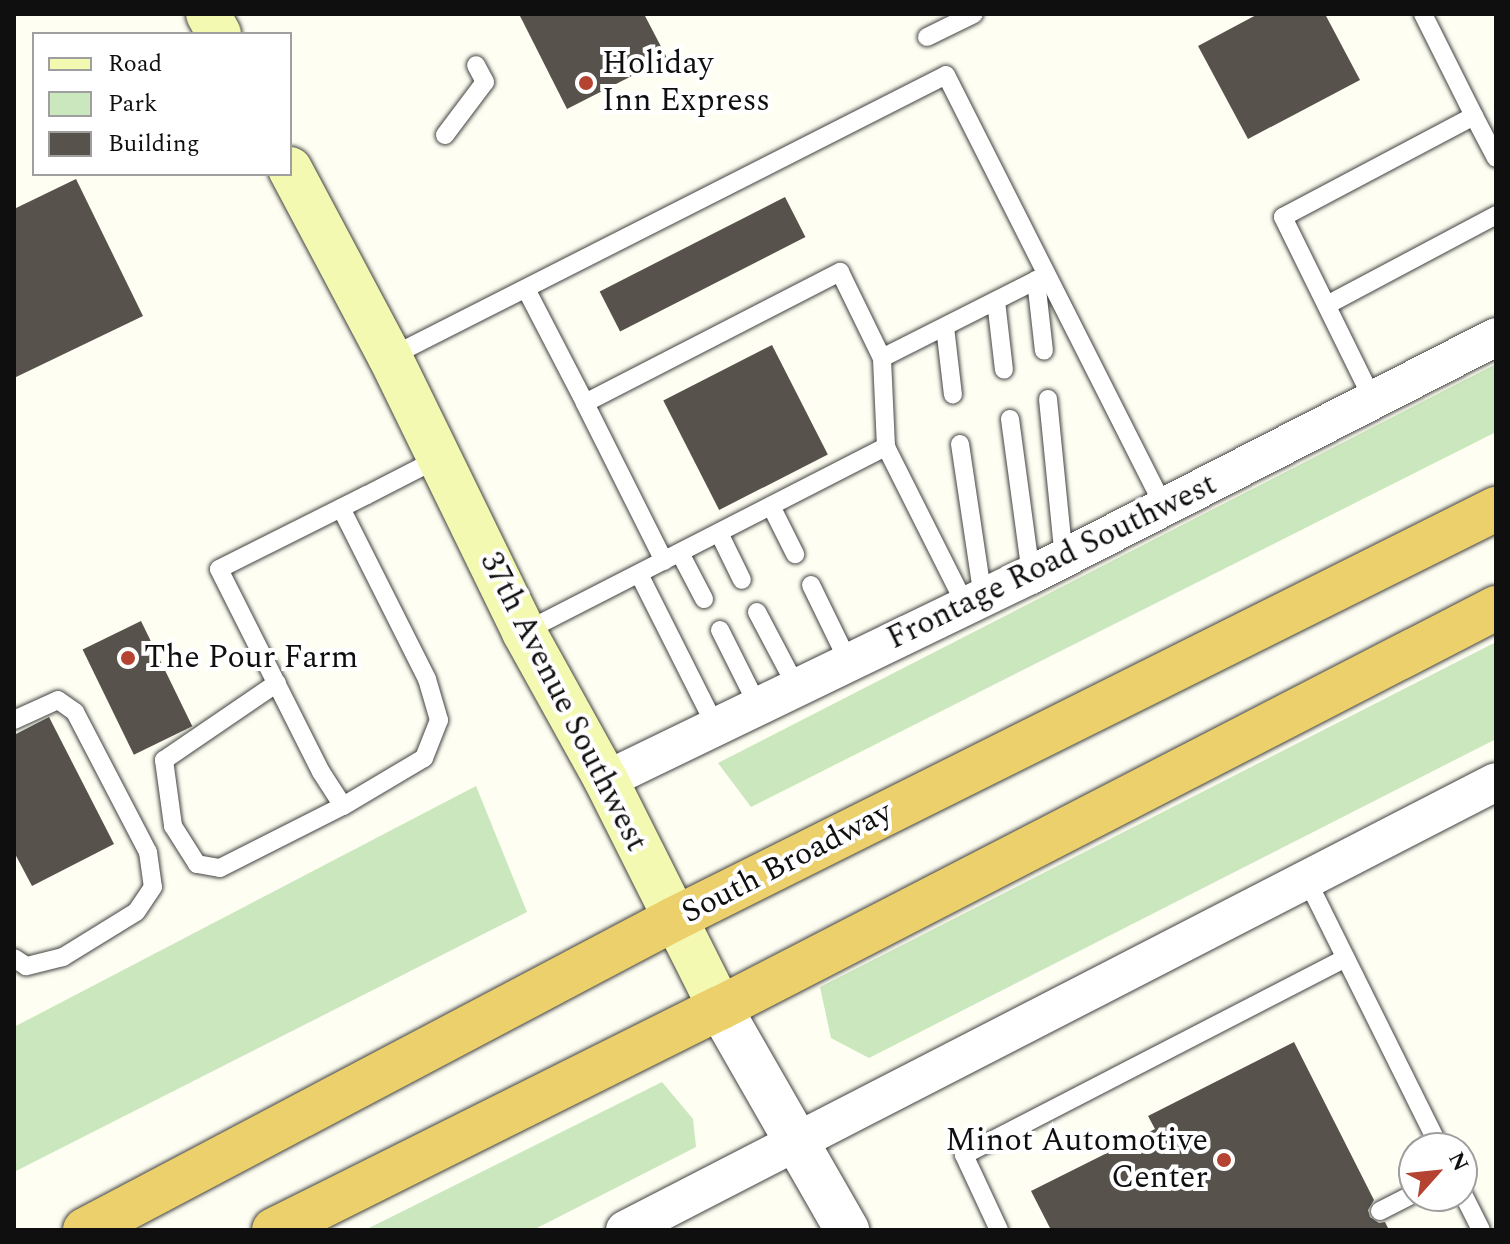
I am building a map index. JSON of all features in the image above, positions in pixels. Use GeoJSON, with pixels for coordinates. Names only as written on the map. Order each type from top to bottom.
{"type":"FeatureCollection","features":[{"type":"Feature","properties":{"kind":"highway","name":"South Broadway"},"geometry":{"type":"LineString","coordinates":[[85,1230],[674,919],[1496,509]]}},
{"type":"Feature","properties":{"kind":"highway"},"geometry":{"type":"LineString","coordinates":[[274,1230],[720,1008],[1496,608]]}},
{"type":"Feature","properties":{"kind":"main road"},"geometry":{"type":"LineString","coordinates":[[208,14],[218,32]]}},
{"type":"Feature","properties":{"kind":"main road","name":"37th Avenue Southwest"},"geometry":{"type":"LineString","coordinates":[[292,173],[390,357],[524,632],[606,780],[720,1008]]}},
{"type":"Feature","properties":{"kind":"street","name":"Frontage Road Southwest"},"geometry":{"type":"LineString","coordinates":[[606,780],[1031,575],[1496,337]]}},
{"type":"Feature","properties":{"kind":"street"},"geometry":{"type":"LineString","coordinates":[[625,1230],[1496,782]]}},
{"type":"Feature","properties":{"kind":"street","name":"37th Avenue Southwest"},"geometry":{"type":"LineString","coordinates":[[720,1008],[847,1230]]}},
{"type":"Feature","properties":{"kind":"lane"},"geometry":{"type":"LineString","coordinates":[[927,37],[974,14]]}},
{"type":"Feature","properties":{"kind":"lane"},"geometry":{"type":"LineString","coordinates":[[1423,14],[1496,158]]}},
{"type":"Feature","properties":{"kind":"lane"},"geometry":{"type":"LineString","coordinates":[[445,135],[485,82],[476,65]]}},
{"type":"Feature","properties":{"kind":"lane"},"geometry":{"type":"LineString","coordinates":[[390,357],[946,75],[1041,278],[1164,507]]}},
{"type":"Feature","properties":{"kind":"lane"},"geometry":{"type":"LineString","coordinates":[[1373,400],[1283,217],[1474,116]]}},
{"type":"Feature","properties":{"kind":"lane"},"geometry":{"type":"LineString","coordinates":[[1327,305],[1496,215]]}},
{"type":"Feature","properties":{"kind":"lane"},"geometry":{"type":"LineString","coordinates":[[585,403],[840,272],[882,358],[886,447],[974,602]]}},
{"type":"Feature","properties":{"kind":"lane"},"geometry":{"type":"LineString","coordinates":[[882,358],[1041,278]]}},
{"type":"Feature","properties":{"kind":"lane"},"geometry":{"type":"LineString","coordinates":[[1041,278],[1044,351]]}},
{"type":"Feature","properties":{"kind":"lane"},"geometry":{"type":"LineString","coordinates":[[526,289],[585,403],[672,557],[704,599]]}},
{"type":"Feature","properties":{"kind":"lane"},"geometry":{"type":"LineString","coordinates":[[996,301],[1004,370]]}},
{"type":"Feature","properties":{"kind":"lane"},"geometry":{"type":"LineString","coordinates":[[945,327],[953,395]]}},
{"type":"Feature","properties":{"kind":"lane"},"geometry":{"type":"LineString","coordinates":[[1048,399],[1064,558]]}},
{"type":"Feature","properties":{"kind":"lane"},"geometry":{"type":"LineString","coordinates":[[1010,419],[1031,575]]}},
{"type":"Feature","properties":{"kind":"lane"},"geometry":{"type":"LineString","coordinates":[[960,444],[974,602]]}},
{"type":"Feature","properties":{"kind":"lane"},"geometry":{"type":"LineString","coordinates":[[524,632],[886,447]]}},
{"type":"Feature","properties":{"kind":"lane"},"geometry":{"type":"LineString","coordinates":[[343,806],[321,772],[219,569],[439,458]]}},
{"type":"Feature","properties":{"kind":"lane"},"geometry":{"type":"LineString","coordinates":[[771,506],[795,554]]}},
{"type":"Feature","properties":{"kind":"lane"},"geometry":{"type":"LineString","coordinates":[[277,683],[164,760],[173,826],[197,864],[220,868],[343,806],[424,758],[439,720],[427,679],[341,508]]}},
{"type":"Feature","properties":{"kind":"lane"},"geometry":{"type":"LineString","coordinates":[[719,533],[742,580]]}},
{"type":"Feature","properties":{"kind":"lane"},"geometry":{"type":"LineString","coordinates":[[639,574],[716,727]]}},
{"type":"Feature","properties":{"kind":"lane"},"geometry":{"type":"LineString","coordinates":[[811,585],[849,663]]}},
{"type":"Feature","properties":{"kind":"lane"},"geometry":{"type":"LineString","coordinates":[[757,612],[797,688]]}},
{"type":"Feature","properties":{"kind":"lane"},"geometry":{"type":"LineString","coordinates":[[720,630],[758,706]]}},
{"type":"Feature","properties":{"kind":"lane"},"geometry":{"type":"LineString","coordinates":[[14,720],[58,700],[75,712],[148,852],[153,887],[136,912],[63,957],[18,965]]}},
{"type":"Feature","properties":{"kind":"lane"},"geometry":{"type":"LineString","coordinates":[[1307,880],[1432,1132]]}},
{"type":"Feature","properties":{"kind":"lane"},"geometry":{"type":"LineString","coordinates":[[999,1230],[964,1155],[1345,958]]}},
{"type":"Feature","properties":{"kind":"lane"},"geometry":{"type":"LineString","coordinates":[[1380,1211],[1398,1202]]}},
{"type":"Feature","properties":{"kind":"lane"},"geometry":{"type":"LineString","coordinates":[[1472,1212],[1481,1230]]}},
{"type":"Feature","properties":{"kind":"green space"},"geometry":{"type":"Polygon","coordinates":[[[1496,364],[1496,432],[751,807],[718,763],[1496,364]]]}},
{"type":"Feature","properties":{"kind":"green space"},"geometry":{"type":"Polygon","coordinates":[[[1496,642],[1496,739],[869,1058],[831,1038],[820,987],[1496,642]]]}},
{"type":"Feature","properties":{"kind":"green space"},"geometry":{"type":"Polygon","coordinates":[[[476,786],[527,912],[14,1172],[14,1027],[476,786]]]}},
{"type":"Feature","properties":{"kind":"green space"},"geometry":{"type":"Polygon","coordinates":[[[662,1082],[693,1119],[696,1147],[533,1230],[365,1230],[662,1082]]]}},
{"type":"Feature","properties":{"kind":"building","name":"Holiday Inn Express"},"geometry":{"type":"Polygon","coordinates":[[[519,14],[644,14],[667,58],[567,109],[519,14]]]}},
{"type":"Feature","properties":{"kind":"building"},"geometry":{"type":"Polygon","coordinates":[[[1258,14],[1325,14],[1360,80],[1248,139],[1198,46],[1258,14]]]}},
{"type":"Feature","properties":{"kind":"building"},"geometry":{"type":"Polygon","coordinates":[[[76,179],[143,316],[14,378],[14,209],[76,179]]]}},
{"type":"Feature","properties":{"kind":"building"},"geometry":{"type":"Polygon","coordinates":[[[785,197],[805,237],[620,332],[600,291],[785,197]]]}},
{"type":"Feature","properties":{"kind":"building"},"geometry":{"type":"Polygon","coordinates":[[[772,345],[828,455],[719,510],[663,400],[772,345]]]}},
{"type":"Feature","properties":{"kind":"building"},"geometry":{"type":"Polygon","coordinates":[[[141,621],[192,726],[134,755],[83,649],[141,621]]]}},
{"type":"Feature","properties":{"kind":"building"},"geometry":{"type":"Polygon","coordinates":[[[49,717],[114,844],[32,886],[14,852],[14,735],[49,717]]]}},
{"type":"Feature","properties":{"kind":"building","name":"Minot Automotive Center"},"geometry":{"type":"Polygon","coordinates":[[[1294,1042],[1374,1200],[1368,1210],[1370,1217],[1379,1223],[1385,1222],[1389,1230],[1051,1230],[1031,1191],[1155,1129],[1148,1116],[1294,1042]]]}},
{"type":"Feature","properties":{"kind":"place","name":"Holiday Inn Express"},"geometry":{"type":"Point","coordinates":[586,83]}},
{"type":"Feature","properties":{"kind":"place","name":"The Pour Farm"},"geometry":{"type":"Point","coordinates":[128,658]}},
{"type":"Feature","properties":{"kind":"place","name":"Minot Automotive Center"},"geometry":{"type":"Point","coordinates":[1224,1160]}}]}
